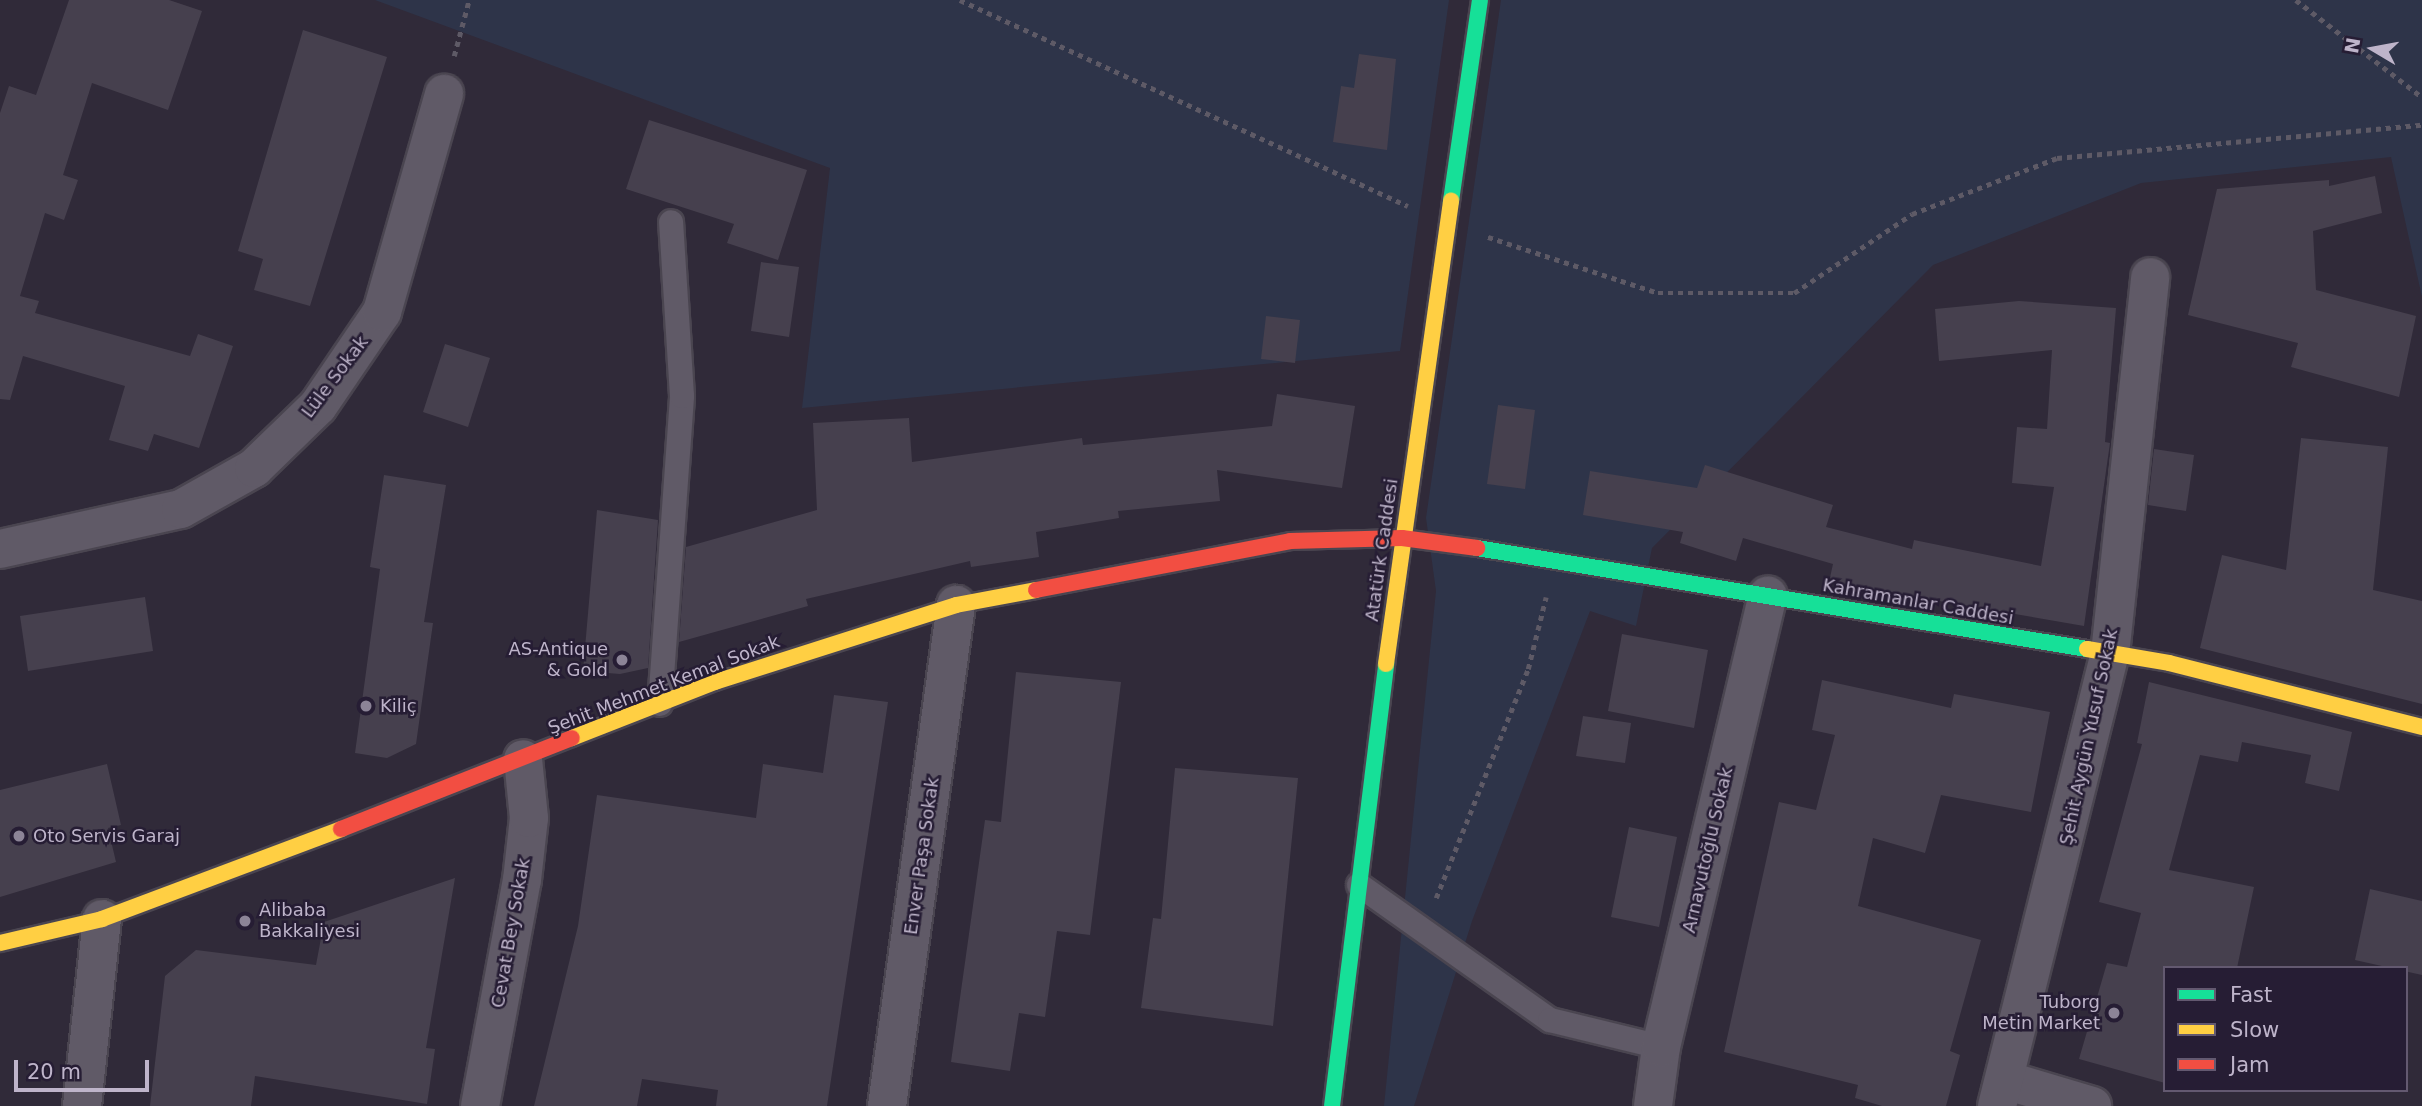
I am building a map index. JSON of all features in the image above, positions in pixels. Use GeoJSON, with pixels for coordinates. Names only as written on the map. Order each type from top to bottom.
{"type":"FeatureCollection","features":[{"type":"Feature","properties":{"kind":"street","name":"Atatürk Caddesi"},"geometry":{"type":"LineString","coordinates":[[1332,1106],[1402,538],[1480,0]]}},
{"type":"Feature","properties":{"kind":"street","name":"Lüle Sokak"},"geometry":{"type":"LineString","coordinates":[[0,549],[181,509],[254,468],[318,406],[382,312],[444,94]]}},
{"type":"Feature","properties":{"kind":"street","name":"Şehit Aygün Yusuf Sokak"},"geometry":{"type":"LineString","coordinates":[[2001,1093],[2110,654],[2150,277]]}},
{"type":"Feature","properties":{"kind":"street","name":"Şehit Mehmet Kemal Sokak"},"geometry":{"type":"LineString","coordinates":[[0,943],[102,919],[660,704],[956,605],[1223,551],[1402,538]]}},
{"type":"Feature","properties":{"kind":"street","name":"Kahramanlar Caddesi"},"geometry":{"type":"LineString","coordinates":[[1402,538],[1555,558],[2110,654],[2422,727]]}},
{"type":"Feature","properties":{"kind":"street","name":"Arnavutoğlu Sokak"},"geometry":{"type":"LineString","coordinates":[[1653,1106],[1661,1047],[1768,596]]}},
{"type":"Feature","properties":{"kind":"street","name":"Enver Paşa Sokak"},"geometry":{"type":"LineString","coordinates":[[887,1106],[956,605]]}},
{"type":"Feature","properties":{"kind":"street","name":"Cevat Bey Sokak"},"geometry":{"type":"LineString","coordinates":[[480,1106],[523,867],[529,818],[523,759]]}},
{"type":"Feature","properties":{"kind":"street"},"geometry":{"type":"LineString","coordinates":[[82,1106],[102,919]]}},
{"type":"Feature","properties":{"kind":"street"},"geometry":{"type":"LineString","coordinates":[[2001,1093],[2092,1106]]}},
{"type":"Feature","properties":{"kind":"lane"},"geometry":{"type":"LineString","coordinates":[[660,704],[682,396],[671,222]]}},
{"type":"Feature","properties":{"kind":"lane"},"geometry":{"type":"LineString","coordinates":[[1359,885],[1421,934],[1550,1020],[1661,1047]]}},
{"type":"Feature","properties":{"kind":"path"},"geometry":{"type":"LineString","coordinates":[[444,94],[469,0]]}},
{"type":"Feature","properties":{"kind":"path"},"geometry":{"type":"LineString","coordinates":[[960,0],[1448,224],[1658,293],[1794,293],[1912,214],[2057,158],[2422,125]]}},
{"type":"Feature","properties":{"kind":"path"},"geometry":{"type":"LineString","coordinates":[[2296,0],[2422,97]]}},
{"type":"Feature","properties":{"kind":"path"},"geometry":{"type":"LineString","coordinates":[[1421,934],[1528,669],[1555,558]]}},
{"type":"Feature","properties":{"kind":"shaded area"},"geometry":{"type":"Polygon","coordinates":[[[375,0],[1449,0],[1400,351],[802,408],[830,168],[375,0]]]}},
{"type":"Feature","properties":{"kind":"shaded area"},"geometry":{"type":"Polygon","coordinates":[[[1501,0],[2422,0],[2422,297],[2391,157],[2141,183],[1933,265],[1652,548],[1636,626],[1590,611],[1472,921],[1414,1106],[1384,1106],[1436,591],[1426,518],[1501,0]]]}},
{"type":"Feature","properties":{"kind":"building"},"geometry":{"type":"Polygon","coordinates":[[[69,0],[169,0],[202,11],[168,110],[92,83],[63,175],[78,180],[64,220],[45,213],[20,296],[39,301],[35,313],[190,356],[198,334],[233,346],[199,448],[154,434],[148,451],[109,440],[125,386],[23,356],[10,400],[0,399],[0,113],[9,86],[36,95],[69,0]]]}},
{"type":"Feature","properties":{"kind":"building"},"geometry":{"type":"Polygon","coordinates":[[[303,30],[387,57],[310,306],[254,290],[263,259],[238,251],[303,30]]]}},
{"type":"Feature","properties":{"kind":"building"},"geometry":{"type":"Polygon","coordinates":[[[1359,54],[1396,59],[1387,150],[1333,142],[1341,86],[1354,88],[1359,54]]]}},
{"type":"Feature","properties":{"kind":"building"},"geometry":{"type":"Polygon","coordinates":[[[649,120],[807,170],[778,260],[727,243],[734,224],[626,189],[649,120]]]}},
{"type":"Feature","properties":{"kind":"building"},"geometry":{"type":"Polygon","coordinates":[[[2375,176],[2382,213],[2313,231],[2316,290],[2416,316],[2399,397],[2291,367],[2298,343],[2188,315],[2217,189],[2329,180],[2329,186],[2375,176]]]}},
{"type":"Feature","properties":{"kind":"building"},"geometry":{"type":"Polygon","coordinates":[[[761,262],[799,267],[789,337],[751,331],[761,262]]]}},
{"type":"Feature","properties":{"kind":"building"},"geometry":{"type":"Polygon","coordinates":[[[2019,301],[2116,308],[2105,442],[2110,443],[2084,626],[1829,582],[1833,564],[1743,538],[1736,561],[1680,543],[1683,532],[1583,515],[1590,471],[1697,488],[1705,465],[1833,505],[1826,527],[1912,549],[1914,540],[2041,566],[2054,487],[2012,483],[2017,427],[2047,429],[2052,350],[1939,361],[1935,309],[2019,301]]]}},
{"type":"Feature","properties":{"kind":"building"},"geometry":{"type":"Polygon","coordinates":[[[1266,316],[1300,320],[1295,363],[1261,359],[1266,316]]]}},
{"type":"Feature","properties":{"kind":"building"},"geometry":{"type":"Polygon","coordinates":[[[445,344],[490,358],[468,427],[423,412],[445,344]]]}},
{"type":"Feature","properties":{"kind":"building"},"geometry":{"type":"Polygon","coordinates":[[[1277,394],[1355,406],[1342,488],[1217,470],[1220,501],[1118,511],[1119,518],[1036,532],[1039,557],[971,567],[970,561],[806,599],[808,606],[679,642],[686,547],[817,510],[813,423],[909,418],[912,462],[1082,438],[1083,445],[1272,426],[1277,394]]]}},
{"type":"Feature","properties":{"kind":"building"},"geometry":{"type":"Polygon","coordinates":[[[1498,405],[1535,410],[1525,489],[1487,484],[1498,405]]]}},
{"type":"Feature","properties":{"kind":"building"},"geometry":{"type":"Polygon","coordinates":[[[2301,438],[2388,447],[2373,590],[2422,601],[2422,704],[2200,648],[2222,555],[2286,570],[2301,438]]]}},
{"type":"Feature","properties":{"kind":"building"},"geometry":{"type":"Polygon","coordinates":[[[2154,449],[2194,455],[2186,511],[2148,505],[2154,449]]]}},
{"type":"Feature","properties":{"kind":"building"},"geometry":{"type":"Polygon","coordinates":[[[384,475],[446,485],[424,622],[433,623],[416,744],[387,758],[355,753],[380,569],[370,567],[384,475]]]}},
{"type":"Feature","properties":{"kind":"building"},"geometry":{"type":"Polygon","coordinates":[[[597,510],[658,520],[648,668],[620,674],[583,671],[597,510]]]}},
{"type":"Feature","properties":{"kind":"building"},"geometry":{"type":"Polygon","coordinates":[[[145,597],[153,651],[28,671],[20,616],[145,597]]]}},
{"type":"Feature","properties":{"kind":"building"},"geometry":{"type":"Polygon","coordinates":[[[1622,634],[1708,650],[1694,728],[1608,711],[1622,634]]]}},
{"type":"Feature","properties":{"kind":"building"},"geometry":{"type":"Polygon","coordinates":[[[1016,672],[1121,682],[1090,935],[1057,931],[1045,1017],[1019,1013],[1010,1071],[951,1062],[985,820],[1001,822],[1016,672]]]}},
{"type":"Feature","properties":{"kind":"building"},"geometry":{"type":"Polygon","coordinates":[[[1822,680],[1951,708],[1954,694],[2050,712],[2031,812],[1941,795],[1925,853],[1873,838],[1858,906],[1981,940],[1950,1051],[1960,1055],[1946,1106],[1882,1106],[1855,1098],[1858,1085],[1724,1052],[1779,802],[1816,810],[1835,735],[1812,730],[1822,680]]]}},
{"type":"Feature","properties":{"kind":"building"},"geometry":{"type":"Polygon","coordinates":[[[2149,682],[2352,732],[2339,791],[2305,783],[2311,755],[2242,742],[2238,762],[2200,755],[2169,870],[2254,887],[2237,966],[2163,966],[2163,1082],[2079,1059],[2107,963],[2127,967],[2141,913],[2099,902],[2142,744],[2137,743],[2149,682]]]}},
{"type":"Feature","properties":{"kind":"building"},"geometry":{"type":"Polygon","coordinates":[[[834,695],[888,702],[827,1106],[716,1106],[718,1090],[642,1079],[637,1106],[534,1106],[578,926],[597,795],[756,818],[763,764],[823,773],[834,695]]]}},
{"type":"Feature","properties":{"kind":"building"},"geometry":{"type":"Polygon","coordinates":[[[1583,716],[1631,723],[1625,763],[1576,756],[1583,716]]]}},
{"type":"Feature","properties":{"kind":"building"},"geometry":{"type":"Polygon","coordinates":[[[107,764],[121,825],[108,828],[116,862],[0,897],[0,790],[107,764]]]}},
{"type":"Feature","properties":{"kind":"building"},"geometry":{"type":"Polygon","coordinates":[[[1175,768],[1298,778],[1273,1026],[1141,1008],[1153,918],[1161,919],[1175,768]]]}},
{"type":"Feature","properties":{"kind":"building"},"geometry":{"type":"Polygon","coordinates":[[[1629,827],[1677,837],[1659,927],[1611,917],[1629,827]]]}},
{"type":"Feature","properties":{"kind":"building"},"geometry":{"type":"Polygon","coordinates":[[[455,878],[426,1048],[435,1049],[427,1104],[255,1076],[251,1106],[150,1106],[165,976],[196,950],[316,965],[324,922],[455,878]]]}},
{"type":"Feature","properties":{"kind":"building"},"geometry":{"type":"Polygon","coordinates":[[[2370,889],[2422,901],[2422,975],[2408,972],[2408,966],[2382,966],[2355,960],[2370,889]]]}},
{"type":"Feature","properties":{"kind":"traffic: fast"},"geometry":{"type":"LineString","coordinates":[[1451,201],[1480,0]]}},
{"type":"Feature","properties":{"kind":"traffic: fast"},"geometry":{"type":"LineString","coordinates":[[1477,548],[2087,649]]}},
{"type":"Feature","properties":{"kind":"traffic: fast"},"geometry":{"type":"LineString","coordinates":[[1332,1106],[1386,664]]}},
{"type":"Feature","properties":{"kind":"traffic: slow"},"geometry":{"type":"LineString","coordinates":[[1386,664],[1451,201]]}},
{"type":"Feature","properties":{"kind":"traffic: slow"},"geometry":{"type":"LineString","coordinates":[[572,738],[715,682],[956,605],[1036,590]]}},
{"type":"Feature","properties":{"kind":"traffic: slow"},"geometry":{"type":"LineString","coordinates":[[2087,649],[2169,663],[2422,727]]}},
{"type":"Feature","properties":{"kind":"traffic: slow"},"geometry":{"type":"LineString","coordinates":[[0,943],[102,919],[341,829]]}},
{"type":"Feature","properties":{"kind":"traffic: jam"},"geometry":{"type":"LineString","coordinates":[[1036,590],[1290,541],[1402,538],[1477,548]]}},
{"type":"Feature","properties":{"kind":"traffic: jam"},"geometry":{"type":"LineString","coordinates":[[341,829],[572,738]]}},
{"type":"Feature","properties":{"kind":"place","name":"AS-Antique & Gold"},"geometry":{"type":"Point","coordinates":[622,660]}},
{"type":"Feature","properties":{"kind":"place","name":"Kiliç"},"geometry":{"type":"Point","coordinates":[366,706]}},
{"type":"Feature","properties":{"kind":"place","name":"Oto Servis Garaj"},"geometry":{"type":"Point","coordinates":[19,836]}},
{"type":"Feature","properties":{"kind":"place","name":"Alibaba Bakkaliyesi"},"geometry":{"type":"Point","coordinates":[245,921]}},
{"type":"Feature","properties":{"kind":"place","name":"Tuborg Metin Market"},"geometry":{"type":"Point","coordinates":[2114,1013]}}]}
